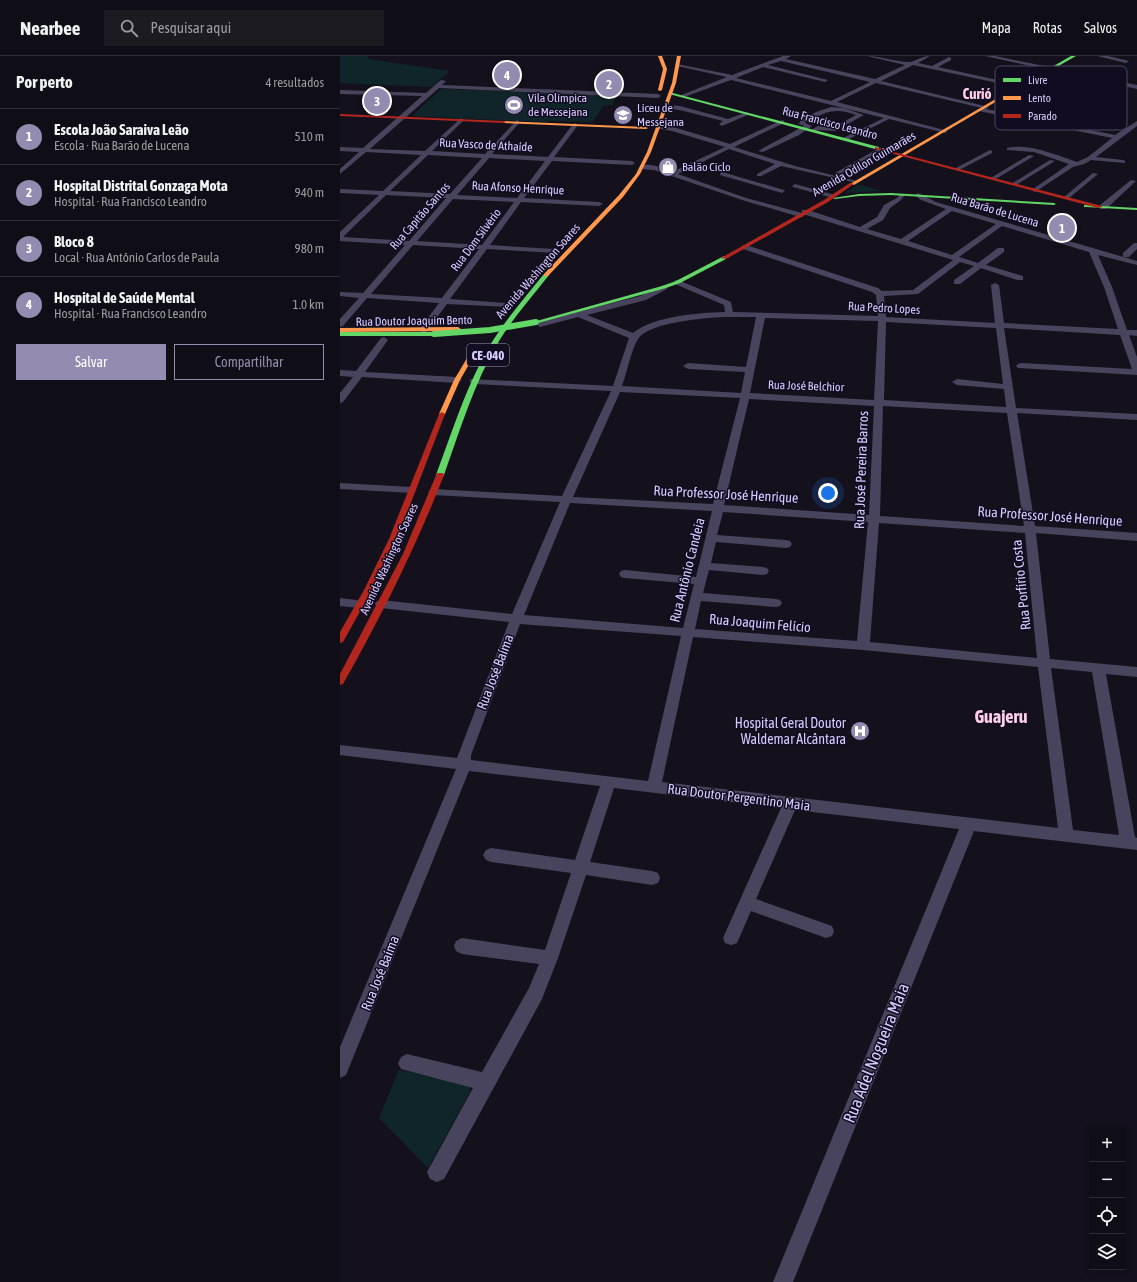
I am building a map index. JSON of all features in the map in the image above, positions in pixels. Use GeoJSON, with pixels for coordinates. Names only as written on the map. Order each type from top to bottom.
{"type":"FeatureCollection","features":[{"type":"Feature","properties":{"kind":"main road"},"geometry":{"type":"LineString","coordinates":[[656,99],[666,74],[665,66],[660,56]]}},
{"type":"Feature","properties":{"kind":"main road","name":"Avenida Odilon Guimarães"},"geometry":{"type":"LineString","coordinates":[[1056,66],[1074,56]]}},
{"type":"Feature","properties":{"kind":"main road","name":"Avenida Washington Soares"},"geometry":{"type":"LineString","coordinates":[[340,682],[410,548],[433,492],[459,418],[474,381],[501,333],[522,304],[617,200],[642,167],[670,93],[679,61]]}},
{"type":"Feature","properties":{"kind":"main road","name":"Rua Francisco Leandro"},"geometry":{"type":"LineString","coordinates":[[670,93],[747,114],[785,122],[1014,184],[1068,201],[1101,207],[1137,209]]}},
{"type":"Feature","properties":{"kind":"main road","name":"Avenida Odilon Guimarães"},"geometry":{"type":"LineString","coordinates":[[536,322],[678,282],[746,247],[995,101]]}},
{"type":"Feature","properties":{"kind":"main road"},"geometry":{"type":"LineString","coordinates":[[342,115],[646,128]]}},
{"type":"Feature","properties":{"kind":"main road"},"geometry":{"type":"LineString","coordinates":[[625,173],[634,159]]}},
{"type":"Feature","properties":{"kind":"main road"},"geometry":{"type":"LineString","coordinates":[[855,182],[891,194]]}},
{"type":"Feature","properties":{"kind":"main road"},"geometry":{"type":"LineString","coordinates":[[830,199],[845,196],[891,194],[1068,201]]}},
{"type":"Feature","properties":{"kind":"main road","name":"Avenida Washington Soares"},"geometry":{"type":"LineString","coordinates":[[592,212],[607,196]]}},
{"type":"Feature","properties":{"kind":"main road","name":"Avenida Washington Soares"},"geometry":{"type":"LineString","coordinates":[[545,260],[562,243]]}},
{"type":"Feature","properties":{"kind":"main road","name":"Avenida Washington Soares"},"geometry":{"type":"LineString","coordinates":[[340,640],[393,539],[457,380],[483,336],[514,296]]}},
{"type":"Feature","properties":{"kind":"main road"},"geometry":{"type":"LineString","coordinates":[[340,330],[457,329],[495,320]]}},
{"type":"Feature","properties":{"kind":"main road","name":"Rua Doutor Joaquim Bento"},"geometry":{"type":"LineString","coordinates":[[340,334],[434,334],[490,330],[536,322]]}},
{"type":"Feature","properties":{"kind":"main road"},"geometry":{"type":"LineString","coordinates":[[340,340],[429,340],[483,336]]}},
{"type":"Feature","properties":{"kind":"street"},"geometry":{"type":"LineString","coordinates":[[682,96],[788,56]]}},
{"type":"Feature","properties":{"kind":"street"},"geometry":{"type":"LineString","coordinates":[[870,56],[934,67],[995,80]]}},
{"type":"Feature","properties":{"kind":"street"},"geometry":{"type":"LineString","coordinates":[[802,114],[927,56]]}},
{"type":"Feature","properties":{"kind":"street"},"geometry":{"type":"LineString","coordinates":[[988,56],[1036,66]]}},
{"type":"Feature","properties":{"kind":"street"},"geometry":{"type":"LineString","coordinates":[[1100,56],[1126,61]]}},
{"type":"Feature","properties":{"kind":"street"},"geometry":{"type":"LineString","coordinates":[[781,59],[876,80],[995,110]]}},
{"type":"Feature","properties":{"kind":"street"},"geometry":{"type":"LineString","coordinates":[[934,67],[950,59]]}},
{"type":"Feature","properties":{"kind":"street"},"geometry":{"type":"LineString","coordinates":[[679,61],[732,77],[945,131]]}},
{"type":"Feature","properties":{"kind":"street"},"geometry":{"type":"LineString","coordinates":[[943,62],[955,64]]}},
{"type":"Feature","properties":{"kind":"street"},"geometry":{"type":"LineString","coordinates":[[764,66],[825,80]]}},
{"type":"Feature","properties":{"kind":"street"},"geometry":{"type":"LineString","coordinates":[[340,172],[448,78]]}},
{"type":"Feature","properties":{"kind":"street"},"geometry":{"type":"LineString","coordinates":[[957,79],[963,79],[965,81]]}},
{"type":"Feature","properties":{"kind":"street"},"geometry":{"type":"LineString","coordinates":[[482,88],[489,81]]}},
{"type":"Feature","properties":{"kind":"street"},"geometry":{"type":"LineString","coordinates":[[1127,85],[1137,87]]}},
{"type":"Feature","properties":{"kind":"street"},"geometry":{"type":"LineString","coordinates":[[438,86],[656,99]]}},
{"type":"Feature","properties":{"kind":"street"},"geometry":{"type":"LineString","coordinates":[[340,92],[428,95]]}},
{"type":"Feature","properties":{"kind":"street"},"geometry":{"type":"LineString","coordinates":[[665,107],[680,108],[728,121]]}},
{"type":"Feature","properties":{"kind":"street"},"geometry":{"type":"LineString","coordinates":[[761,151],[808,129],[818,128],[833,130],[861,115],[829,108],[801,123],[809,126],[808,129]]}},
{"type":"Feature","properties":{"kind":"street"},"geometry":{"type":"LineString","coordinates":[[722,124],[747,114]]}},
{"type":"Feature","properties":{"kind":"street"},"geometry":{"type":"LineString","coordinates":[[845,139],[886,119]]}},
{"type":"Feature","properties":{"kind":"street"},"geometry":{"type":"LineString","coordinates":[[340,237],[461,120]]}},
{"type":"Feature","properties":{"kind":"street","name":"Rua Capitão Santos"},"geometry":{"type":"LineString","coordinates":[[340,324],[517,122]]}},
{"type":"Feature","properties":{"kind":"street"},"geometry":{"type":"LineString","coordinates":[[672,174],[785,122]]}},
{"type":"Feature","properties":{"kind":"street"},"geometry":{"type":"LineString","coordinates":[[1127,130],[1137,123]]}},
{"type":"Feature","properties":{"kind":"street","name":"Rua Dom Silvério"},"geometry":{"type":"LineString","coordinates":[[423,330],[575,125]]}},
{"type":"Feature","properties":{"kind":"street"},"geometry":{"type":"LineString","coordinates":[[658,127],[673,129],[806,171],[855,182]]}},
{"type":"Feature","properties":{"kind":"street"},"geometry":{"type":"LineString","coordinates":[[1084,130],[1116,137]]}},
{"type":"Feature","properties":{"kind":"street"},"geometry":{"type":"LineString","coordinates":[[1035,190],[1071,165],[1082,163],[1090,158],[1126,130]]}},
{"type":"Feature","properties":{"kind":"street"},"geometry":{"type":"LineString","coordinates":[[1009,149],[1016,147],[1078,164]]}},
{"type":"Feature","properties":{"kind":"street","name":"Rua Vasco de Athaíde"},"geometry":{"type":"LineString","coordinates":[[340,149],[550,159],[634,159]]}},
{"type":"Feature","properties":{"kind":"street"},"geometry":{"type":"LineString","coordinates":[[838,173],[881,149]]}},
{"type":"Feature","properties":{"kind":"street"},"geometry":{"type":"LineString","coordinates":[[957,169],[990,152]]}},
{"type":"Feature","properties":{"kind":"street"},"geometry":{"type":"LineString","coordinates":[[992,179],[1031,156]]}},
{"type":"Feature","properties":{"kind":"street"},"geometry":{"type":"LineString","coordinates":[[1090,158],[1123,162]]}},
{"type":"Feature","properties":{"kind":"street"},"geometry":{"type":"LineString","coordinates":[[1014,184],[1052,161]]}},
{"type":"Feature","properties":{"kind":"street"},"geometry":{"type":"LineString","coordinates":[[759,175],[781,164]]}},
{"type":"Feature","properties":{"kind":"street"},"geometry":{"type":"LineString","coordinates":[[642,167],[655,168],[744,199],[861,229],[1020,278]]}},
{"type":"Feature","properties":{"kind":"street"},"geometry":{"type":"LineString","coordinates":[[796,177],[806,171]]}},
{"type":"Feature","properties":{"kind":"street"},"geometry":{"type":"LineString","coordinates":[[722,174],[782,191]]}},
{"type":"Feature","properties":{"kind":"street"},"geometry":{"type":"LineString","coordinates":[[1068,201],[1095,174]]}},
{"type":"Feature","properties":{"kind":"street"},"geometry":{"type":"LineString","coordinates":[[1101,207],[1133,181]]}},
{"type":"Feature","properties":{"kind":"street"},"geometry":{"type":"LineString","coordinates":[[795,186],[830,199]]}},
{"type":"Feature","properties":{"kind":"street"},"geometry":{"type":"LineString","coordinates":[[744,199],[769,187]]}},
{"type":"Feature","properties":{"kind":"street","name":"Rua Afonso Henrique"},"geometry":{"type":"LineString","coordinates":[[340,191],[599,204]]}},
{"type":"Feature","properties":{"kind":"street"},"geometry":{"type":"LineString","coordinates":[[861,229],[880,218],[887,207],[899,199],[902,195]]}},
{"type":"Feature","properties":{"kind":"street","name":"Rua Barão de Lucena"},"geometry":{"type":"LineString","coordinates":[[918,195],[923,199],[1092,251],[1137,262]]}},
{"type":"Feature","properties":{"kind":"street"},"geometry":{"type":"LineString","coordinates":[[902,242],[918,233],[928,223],[952,208]]}},
{"type":"Feature","properties":{"kind":"street"},"geometry":{"type":"LineString","coordinates":[[746,247],[875,290],[880,294],[915,292],[1002,223]]}},
{"type":"Feature","properties":{"kind":"street"},"geometry":{"type":"LineString","coordinates":[[340,237],[411,243],[554,251]]}},
{"type":"Feature","properties":{"kind":"street"},"geometry":{"type":"LineString","coordinates":[[1126,255],[1137,245]]}},
{"type":"Feature","properties":{"kind":"street"},"geometry":{"type":"LineString","coordinates":[[957,282],[1001,250]]}},
{"type":"Feature","properties":{"kind":"street"},"geometry":{"type":"LineString","coordinates":[[1021,366],[1137,371],[1125,332],[1108,287],[1092,251]]}},
{"type":"Feature","properties":{"kind":"street"},"geometry":{"type":"LineString","coordinates":[[678,282],[728,304],[729,314]]}},
{"type":"Feature","properties":{"kind":"street","name":"Rua Porfírio Costa"},"geometry":{"type":"LineString","coordinates":[[995,285],[999,325],[1030,529],[1044,663],[1066,835]]}},
{"type":"Feature","properties":{"kind":"street","name":"Avenida Odilon Guimarães"},"geometry":{"type":"LineString","coordinates":[[501,333],[580,315],[643,298],[664,287]]}},
{"type":"Feature","properties":{"kind":"street"},"geometry":{"type":"LineString","coordinates":[[340,294],[506,305]]}},
{"type":"Feature","properties":{"kind":"street","name":"Rua José Pereira Barros"},"geometry":{"type":"LineString","coordinates":[[863,646],[874,519],[882,319],[880,294]]}},
{"type":"Feature","properties":{"kind":"street","name":"Rua Pedro Lopes"},"geometry":{"type":"LineString","coordinates":[[634,337],[645,328],[667,322],[702,315],[729,314],[882,319],[1137,333]]}},
{"type":"Feature","properties":{"kind":"street","name":"Rua Antônio Candeia"},"geometry":{"type":"LineString","coordinates":[[654,787],[688,632],[745,397],[761,314]]}},
{"type":"Feature","properties":{"kind":"street"},"geometry":{"type":"LineString","coordinates":[[580,315],[634,337]]}},
{"type":"Feature","properties":{"kind":"street","name":"Rua José Baíma"},"geometry":{"type":"LineString","coordinates":[[341,1066],[464,766],[464,756],[516,619],[566,500],[617,388],[634,337]]}},
{"type":"Feature","properties":{"kind":"street"},"geometry":{"type":"LineString","coordinates":[[340,400],[384,340]]}},
{"type":"Feature","properties":{"kind":"street"},"geometry":{"type":"LineString","coordinates":[[688,366],[750,370]]}},
{"type":"Feature","properties":{"kind":"street"},"geometry":{"type":"LineString","coordinates":[[340,373],[457,380]]}},
{"type":"Feature","properties":{"kind":"street","name":"Rua José Belchior"},"geometry":{"type":"LineString","coordinates":[[474,381],[617,388],[745,397],[878,402],[1137,417]]}},
{"type":"Feature","properties":{"kind":"street"},"geometry":{"type":"LineString","coordinates":[[957,382],[1009,387]]}},
{"type":"Feature","properties":{"kind":"street"},"geometry":{"type":"LineString","coordinates":[[340,486],[412,490]]}},
{"type":"Feature","properties":{"kind":"street","name":"Rua Professor José Henrique"},"geometry":{"type":"LineString","coordinates":[[433,492],[718,508],[1137,537]]}},
{"type":"Feature","properties":{"kind":"street"},"geometry":{"type":"LineString","coordinates":[[711,538],[786,544]]}},
{"type":"Feature","properties":{"kind":"street"},"geometry":{"type":"LineString","coordinates":[[704,566],[763,571]]}},
{"type":"Feature","properties":{"kind":"street"},"geometry":{"type":"LineString","coordinates":[[625,574],[700,581]]}},
{"type":"Feature","properties":{"kind":"street"},"geometry":{"type":"LineString","coordinates":[[697,597],[776,603]]}},
{"type":"Feature","properties":{"kind":"street"},"geometry":{"type":"LineString","coordinates":[[340,602],[360,604]]}},
{"type":"Feature","properties":{"kind":"street","name":"Rua Joaquim Felício"},"geometry":{"type":"LineString","coordinates":[[381,604],[516,619],[863,646],[1137,672]]}},
{"type":"Feature","properties":{"kind":"street"},"geometry":{"type":"LineString","coordinates":[[1098,668],[1133,843]]}},
{"type":"Feature","properties":{"kind":"street","name":"Rua Doutor Pergentino Maia"},"geometry":{"type":"LineString","coordinates":[[340,750],[464,766],[1133,843]]}},
{"type":"Feature","properties":{"kind":"street"},"geometry":{"type":"LineString","coordinates":[[437,1172],[536,992],[550,958],[609,782]]}},
{"type":"Feature","properties":{"kind":"street"},"geometry":{"type":"LineString","coordinates":[[731,938],[791,803]]}},
{"type":"Feature","properties":{"kind":"street","name":"Rua Adel Nogueira Maia"},"geometry":{"type":"LineString","coordinates":[[783,1282],[969,824]]}},
{"type":"Feature","properties":{"kind":"street"},"geometry":{"type":"LineString","coordinates":[[491,855],[652,878]]}},
{"type":"Feature","properties":{"kind":"street"},"geometry":{"type":"LineString","coordinates":[[746,903],[826,931]]}},
{"type":"Feature","properties":{"kind":"street"},"geometry":{"type":"LineString","coordinates":[[462,946],[550,958]]}},
{"type":"Feature","properties":{"kind":"street"},"geometry":{"type":"LineString","coordinates":[[407,1063],[487,1082]]}},
{"type":"Feature","properties":{"kind":"green space"},"geometry":{"type":"Polygon","coordinates":[[[340,56],[367,56],[369,59],[450,71],[432,87],[340,83],[340,56]]]}},
{"type":"Feature","properties":{"kind":"green space","name":"Vila Olímpica de Messejana"},"geometry":{"type":"Polygon","coordinates":[[[441,89],[607,95],[617,97],[612,105],[603,106],[593,122],[544,122],[412,116],[441,89]]]}},
{"type":"Feature","properties":{"kind":"green space"},"geometry":{"type":"Polygon","coordinates":[[[858,185],[861,185],[881,191],[844,193],[858,185]]]}},
{"type":"Feature","properties":{"kind":"green space"},"geometry":{"type":"Polygon","coordinates":[[[399,1070],[468,1081],[470,1084],[470,1092],[428,1168],[379,1118],[399,1070]]]}},
{"type":"Feature","properties":{"kind":"waterway"},"geometry":{"type":"LineString","coordinates":[[1127,68],[1133,63]]}},
{"type":"Feature","properties":{"kind":"traffic: fast"},"geometry":{"type":"LineString","coordinates":[[1056,66],[1074,56]]}},
{"type":"Feature","properties":{"kind":"traffic: fast"},"geometry":{"type":"LineString","coordinates":[[670,93],[877,148]]}},
{"type":"Feature","properties":{"kind":"traffic: fast"},"geometry":{"type":"LineString","coordinates":[[835,198],[859,195],[891,194],[1054,204]]}},
{"type":"Feature","properties":{"kind":"traffic: fast"},"geometry":{"type":"LineString","coordinates":[[1086,206],[1137,209]]}},
{"type":"Feature","properties":{"kind":"traffic: fast"},"geometry":{"type":"LineString","coordinates":[[536,322],[664,287],[678,282],[724,258]]}},
{"type":"Feature","properties":{"kind":"traffic: fast"},"geometry":{"type":"LineString","coordinates":[[440,475],[468,398],[481,368],[508,323],[546,275]]}},
{"type":"Feature","properties":{"kind":"traffic: fast"},"geometry":{"type":"LineString","coordinates":[[434,334],[490,330],[536,322]]}},
{"type":"Feature","properties":{"kind":"traffic: fast"},"geometry":{"type":"LineString","coordinates":[[340,334],[434,334]]}},
{"type":"Feature","properties":{"kind":"traffic: slow"},"geometry":{"type":"LineString","coordinates":[[660,56],[665,69],[660,90]]}},
{"type":"Feature","properties":{"kind":"traffic: slow"},"geometry":{"type":"LineString","coordinates":[[546,275],[621,196],[638,174],[649,152],[674,83],[679,56]]}},
{"type":"Feature","properties":{"kind":"traffic: slow"},"geometry":{"type":"LineString","coordinates":[[852,184],[995,101]]}},
{"type":"Feature","properties":{"kind":"traffic: slow"},"geometry":{"type":"LineString","coordinates":[[504,122],[646,128]]}},
{"type":"Feature","properties":{"kind":"traffic: slow"},"geometry":{"type":"LineString","coordinates":[[340,330],[458,329]]}},
{"type":"Feature","properties":{"kind":"traffic: slow"},"geometry":{"type":"LineString","coordinates":[[442,414],[457,380],[475,349]]}},
{"type":"Feature","properties":{"kind":"traffic: jam"},"geometry":{"type":"LineString","coordinates":[[340,115],[504,122]]}},
{"type":"Feature","properties":{"kind":"traffic: jam"},"geometry":{"type":"LineString","coordinates":[[877,148],[1100,207]]}},
{"type":"Feature","properties":{"kind":"traffic: jam"},"geometry":{"type":"LineString","coordinates":[[724,258],[826,201],[852,184]]}},
{"type":"Feature","properties":{"kind":"traffic: jam"},"geometry":{"type":"LineString","coordinates":[[340,640],[368,590],[393,539],[442,414]]}},
{"type":"Feature","properties":{"kind":"traffic: jam"},"geometry":{"type":"LineString","coordinates":[[340,682],[407,554],[440,475]]}},
{"type":"Feature","properties":{"kind":"place","name":"Hospital de Saúde Mental"},"geometry":{"type":"Point","coordinates":[507,75]}},
{"type":"Feature","properties":{"kind":"place","name":"Hospital Distrital Gonzaga Mota"},"geometry":{"type":"Point","coordinates":[609,84]}},
{"type":"Feature","properties":{"kind":"place","name":"Bloco 8"},"geometry":{"type":"Point","coordinates":[377,101]}},
{"type":"Feature","properties":{"kind":"place","name":"Vila Olímpica de Messejana"},"geometry":{"type":"Point","coordinates":[514,105]}},
{"type":"Feature","properties":{"kind":"place","name":"Liceu de Messejana"},"geometry":{"type":"Point","coordinates":[623,115]}},
{"type":"Feature","properties":{"kind":"place","name":"Balão Ciclo"},"geometry":{"type":"Point","coordinates":[668,167]}},
{"type":"Feature","properties":{"kind":"place","name":"Escola João Saraiva Leão"},"geometry":{"type":"Point","coordinates":[1062,228]}},
{"type":"Feature","properties":{"kind":"place","name":"Hospital Geral Doutor Waldemar Alcântara"},"geometry":{"type":"Point","coordinates":[860,731]}},
{"type":"Feature","properties":{"kind":"district","name":"Curió"},"geometry":{"type":"Point","coordinates":[977,93]}},
{"type":"Feature","properties":{"kind":"district","name":"Guajeru"},"geometry":{"type":"Point","coordinates":[1001,716]}}]}
